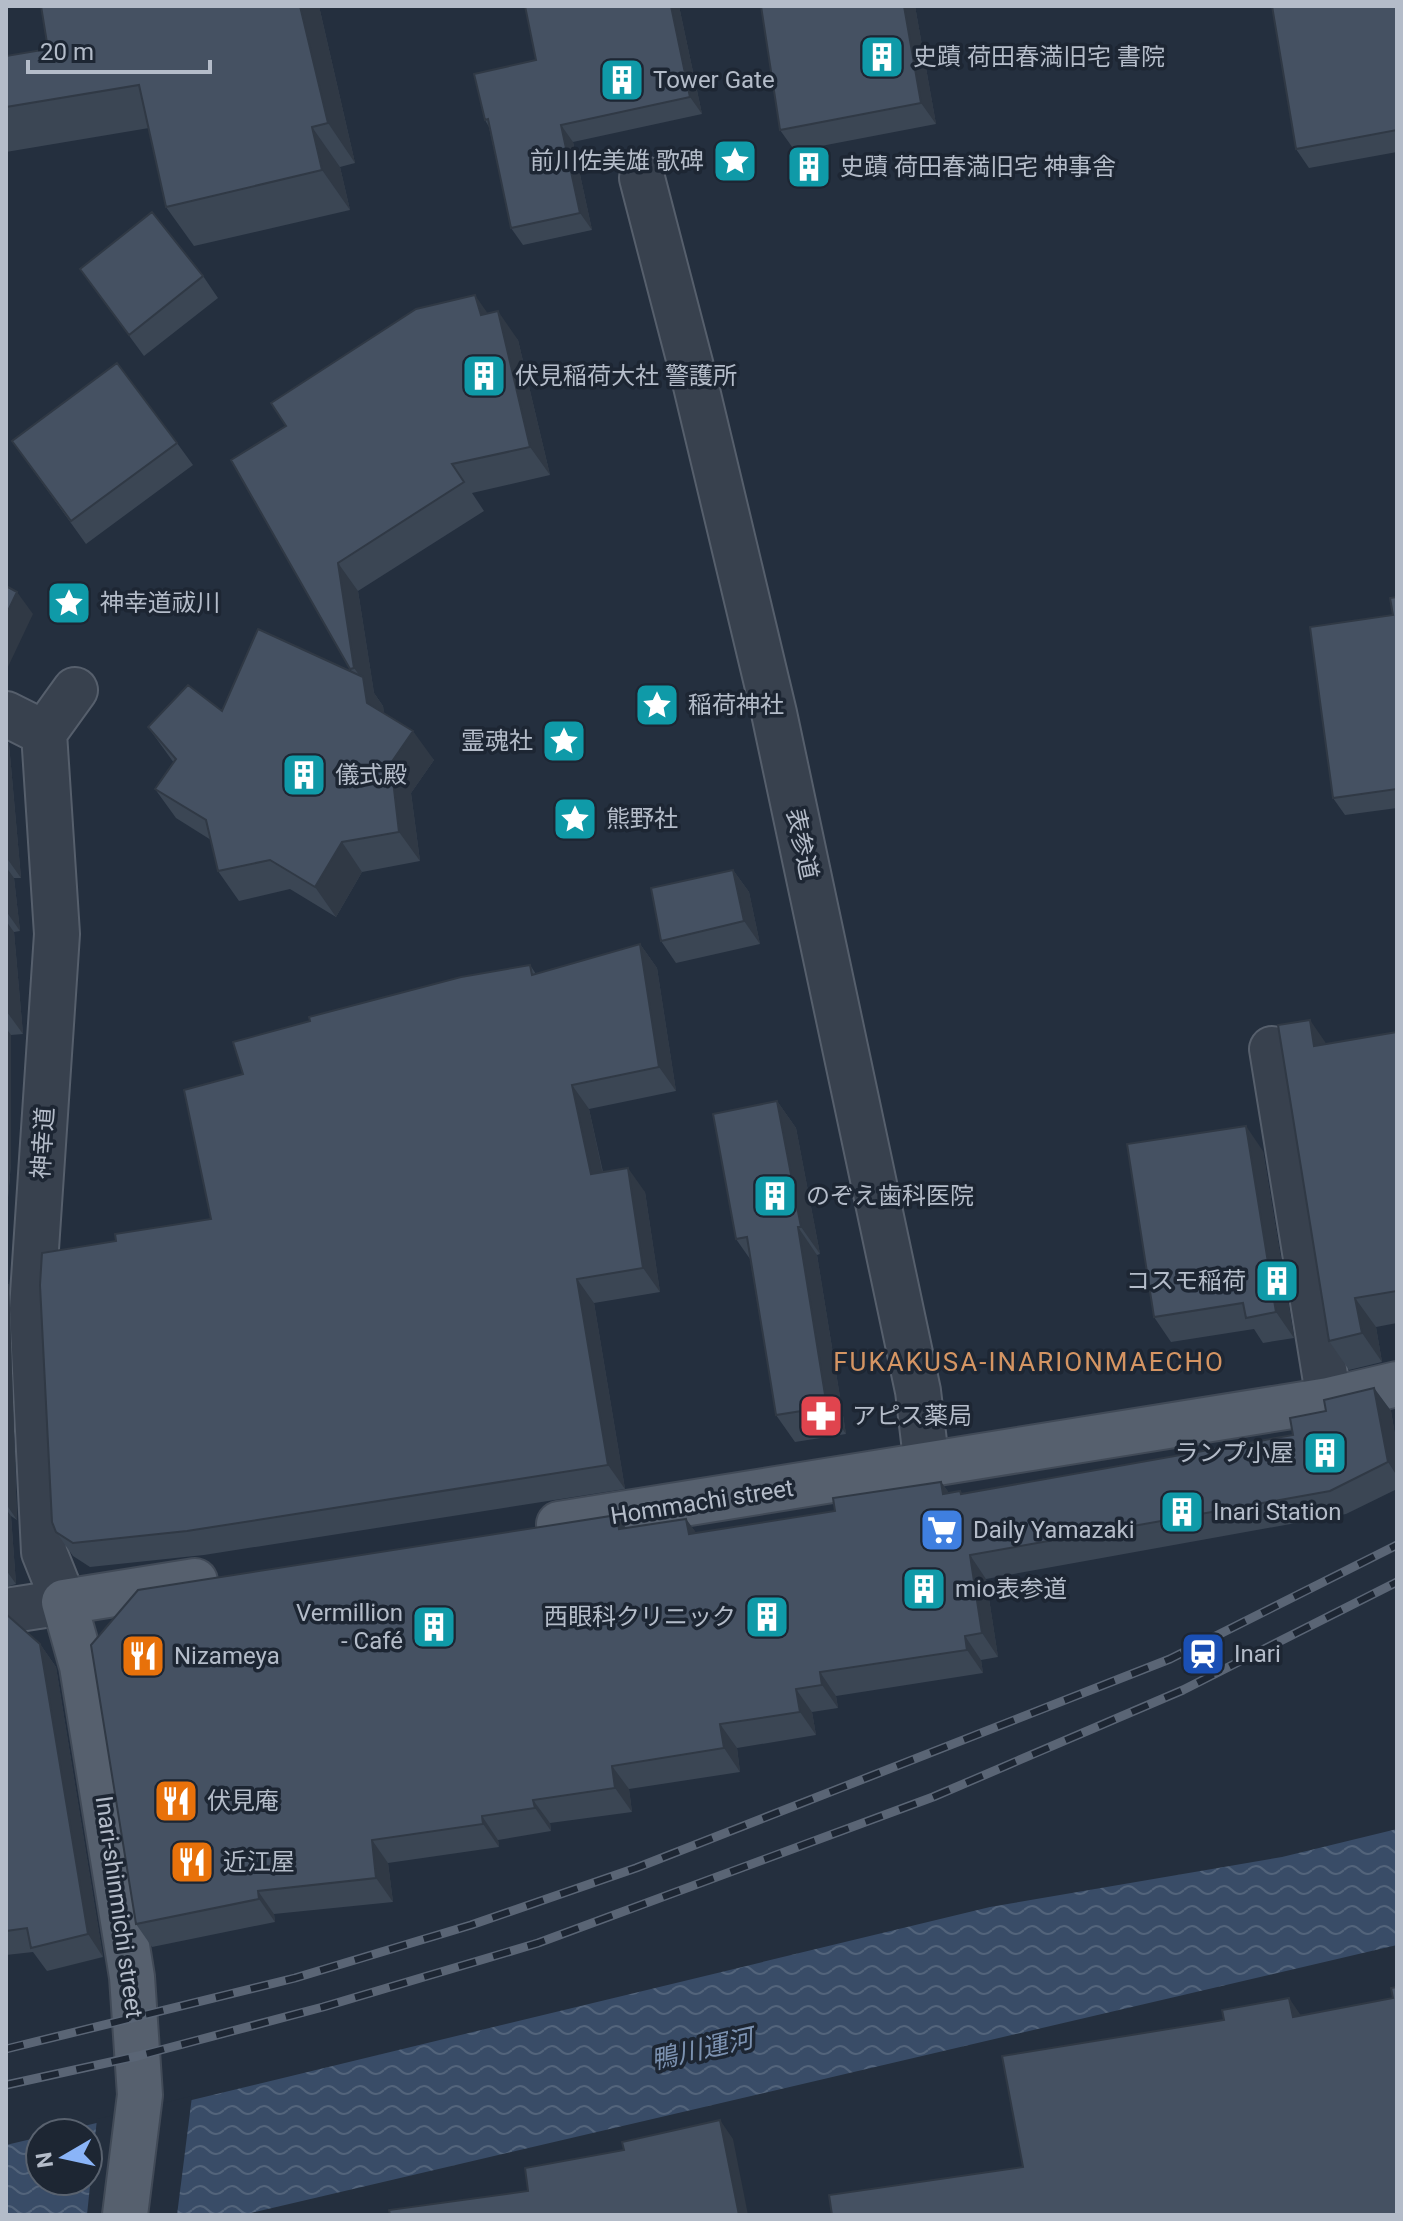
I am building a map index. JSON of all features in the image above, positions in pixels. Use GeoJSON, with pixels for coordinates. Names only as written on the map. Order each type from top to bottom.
{"type":"FeatureCollection","features":[{"type":"Feature","properties":{"kind":"main road","name":"Hommachi street"},"geometry":{"type":"LineString","coordinates":[[519,1531],[1329,1400],[1397,1384]]}},
{"type":"Feature","properties":{"kind":"main road"},"geometry":{"type":"LineString","coordinates":[[64,1602],[237,1575]]}},
{"type":"Feature","properties":{"kind":"main road","name":"Inari-shinmichi street"},"geometry":{"type":"LineString","coordinates":[[64,1602],[82,1666],[132,1977],[140,2095],[125,2215]]}},
{"type":"Feature","properties":{"kind":"street","name":"表参道"},"geometry":{"type":"LineString","coordinates":[[642,178],[696,386],[777,729],[918,1391],[927,1467]]}},
{"type":"Feature","properties":{"kind":"street","name":"神幸道"},"geometry":{"type":"LineString","coordinates":[[64,1602],[44,1552],[32,1309],[57,934],[25,724],[75,690]]}},
{"type":"Feature","properties":{"kind":"street"},"geometry":{"type":"LineString","coordinates":[[1272,1049],[1329,1400]]}},
{"type":"Feature","properties":{"kind":"street"},"geometry":{"type":"LineString","coordinates":[[6,1611],[64,1602]]}},
{"type":"Feature","properties":{"kind":"water","name":"鴨川運河"},"geometry":{"type":"Polygon","coordinates":[[[1397,1829],[1397,1945],[242,2215],[6,2215],[6,2145],[24,2141],[24,2197],[104,2197],[104,2121],[990,1907],[1282,1857],[1397,1829]]]}},
{"type":"Feature","properties":{"kind":"pier"},"geometry":{"type":"Polygon","coordinates":[[[192,2096],[177,2215],[87,2215],[89,2197],[104,2197],[104,2117],[192,2096]]]}},
{"type":"Feature","properties":{"kind":"building"},"geometry":{"type":"Polygon","coordinates":[[[41,6],[300,6],[328,123],[312,127],[322,170],[166,207],[139,85],[6,107],[6,56],[48,49],[41,6]]]}},
{"type":"Feature","properties":{"kind":"building"},"geometry":{"type":"Polygon","coordinates":[[[525,6],[671,6],[690,97],[561,125],[580,213],[511,228],[488,119],[485,120],[474,74],[536,60],[525,6]]]}},
{"type":"Feature","properties":{"kind":"building"},"geometry":{"type":"Polygon","coordinates":[[[761,6],[904,6],[921,103],[780,130],[761,6]]]}},
{"type":"Feature","properties":{"kind":"building"},"geometry":{"type":"Polygon","coordinates":[[[1272,6],[1397,6],[1397,130],[1296,149],[1272,6]]]}},
{"type":"Feature","properties":{"kind":"building"},"geometry":{"type":"Polygon","coordinates":[[[152,212],[203,276],[129,335],[80,269],[152,212]]]}},
{"type":"Feature","properties":{"kind":"building"},"geometry":{"type":"Polygon","coordinates":[[[475,295],[481,315],[498,311],[530,447],[452,464],[464,482],[338,563],[354,668],[350,669],[231,460],[286,426],[271,403],[416,309],[475,295]]]}},
{"type":"Feature","properties":{"kind":"building"},"geometry":{"type":"Polygon","coordinates":[[[117,363],[177,443],[71,521],[12,441],[117,363]]]}},
{"type":"Feature","properties":{"kind":"building"},"geometry":{"type":"Polygon","coordinates":[[[6,586],[17,592],[6,615],[6,586]]]}},
{"type":"Feature","properties":{"kind":"building"},"geometry":{"type":"Polygon","coordinates":[[[1397,597],[1397,789],[1333,798],[1310,627],[1393,615],[1390,598],[1397,597]]]}},
{"type":"Feature","properties":{"kind":"building","name":"儀式殿"},"geometry":{"type":"Polygon","coordinates":[[[258,629],[363,677],[367,703],[413,731],[391,763],[399,832],[342,842],[315,887],[270,860],[218,871],[206,820],[155,789],[176,759],[148,727],[188,685],[222,711],[258,629]]]}},
{"type":"Feature","properties":{"kind":"building"},"geometry":{"type":"Polygon","coordinates":[[[733,870],[744,921],[661,941],[651,888],[733,870]]]}},
{"type":"Feature","properties":{"kind":"building"},"geometry":{"type":"Polygon","coordinates":[[[640,944],[659,1067],[572,1085],[591,1174],[628,1168],[643,1268],[577,1279],[608,1465],[187,1531],[73,1543],[56,1532],[52,1522],[40,1285],[42,1253],[116,1241],[115,1234],[211,1219],[184,1090],[243,1074],[233,1042],[310,1021],[309,1017],[461,977],[530,965],[532,975],[640,944]]]}},
{"type":"Feature","properties":{"kind":"building"},"geometry":{"type":"Polygon","coordinates":[[[1310,1020],[1314,1046],[1397,1032],[1397,1291],[1355,1298],[1362,1333],[1329,1341],[1278,1025],[1310,1020]]]}},
{"type":"Feature","properties":{"kind":"building"},"geometry":{"type":"Polygon","coordinates":[[[777,1101],[801,1227],[798,1227],[827,1407],[776,1415],[747,1237],[736,1239],[713,1114],[777,1101]]]}},
{"type":"Feature","properties":{"kind":"building"},"geometry":{"type":"Polygon","coordinates":[[[1246,1126],[1276,1312],[1246,1318],[1243,1303],[1154,1317],[1127,1144],[1246,1126]]]}},
{"type":"Feature","properties":{"kind":"building"},"geometry":{"type":"Polygon","coordinates":[[[1374,1388],[1388,1462],[1330,1491],[970,1555],[982,1633],[965,1636],[967,1650],[820,1672],[822,1685],[796,1689],[800,1712],[720,1724],[724,1748],[612,1766],[615,1788],[533,1800],[535,1808],[482,1816],[483,1824],[372,1840],[376,1878],[258,1891],[259,1899],[136,1924],[91,1645],[138,1590],[617,1515],[619,1529],[686,1519],[689,1534],[835,1511],[833,1498],[941,1482],[943,1494],[960,1491],[961,1494],[1293,1435],[1290,1418],[1326,1411],[1324,1400],[1374,1388]]]}},
{"type":"Feature","properties":{"kind":"building"},"geometry":{"type":"Polygon","coordinates":[[[6,1614],[40,1644],[88,1934],[31,1948],[27,1928],[6,1931],[6,1614]]]}},
{"type":"Feature","properties":{"kind":"building"},"geometry":{"type":"Polygon","coordinates":[[[1397,1987],[1397,2215],[832,2215],[829,2195],[1023,2167],[1002,2056],[1224,2020],[1222,2010],[1289,1998],[1293,2017],[1393,1998],[1391,1988],[1397,1987]]]}},
{"type":"Feature","properties":{"kind":"building"},"geometry":{"type":"Polygon","coordinates":[[[720,2120],[739,2215],[390,2215],[389,2210],[528,2191],[525,2168],[624,2150],[622,2142],[720,2120]]]}},
{"type":"Feature","properties":{"kind":"railway"},"geometry":{"type":"LineString","coordinates":[[6,2049],[295,1978],[471,1925],[636,1868],[1170,1659],[1397,1545]]}},
{"type":"Feature","properties":{"kind":"railway"},"geometry":{"type":"LineString","coordinates":[[6,2085],[138,2056],[323,2007],[538,1943],[933,1797],[1183,1690],[1397,1582]]}},
{"type":"Feature","properties":{"kind":"place","name":"史蹟 荷田春満旧宅 書院"},"geometry":{"type":"Point","coordinates":[882,57]}},
{"type":"Feature","properties":{"kind":"place","name":"Tower Gate"},"geometry":{"type":"Point","coordinates":[622,80]}},
{"type":"Feature","properties":{"kind":"place","name":"前川佐美雄 歌碑"},"geometry":{"type":"Point","coordinates":[735,161]}},
{"type":"Feature","properties":{"kind":"place","name":"史蹟 荷田春満旧宅 神事舎"},"geometry":{"type":"Point","coordinates":[809,167]}},
{"type":"Feature","properties":{"kind":"place","name":"伏見稲荷大社 警護所"},"geometry":{"type":"Point","coordinates":[484,376]}},
{"type":"Feature","properties":{"kind":"place","name":"神幸道祓川"},"geometry":{"type":"Point","coordinates":[69,603]}},
{"type":"Feature","properties":{"kind":"place","name":"稲荷神社"},"geometry":{"type":"Point","coordinates":[657,705]}},
{"type":"Feature","properties":{"kind":"place","name":"霊魂社"},"geometry":{"type":"Point","coordinates":[564,741]}},
{"type":"Feature","properties":{"kind":"place","name":"儀式殿"},"geometry":{"type":"Point","coordinates":[304,775]}},
{"type":"Feature","properties":{"kind":"place","name":"熊野社"},"geometry":{"type":"Point","coordinates":[575,819]}},
{"type":"Feature","properties":{"kind":"place","name":"のぞえ歯科医院"},"geometry":{"type":"Point","coordinates":[775,1196]}},
{"type":"Feature","properties":{"kind":"place","name":"コスモ稲荷"},"geometry":{"type":"Point","coordinates":[1277,1281]}},
{"type":"Feature","properties":{"kind":"place","name":"アピス薬局"},"geometry":{"type":"Point","coordinates":[821,1416]}},
{"type":"Feature","properties":{"kind":"place","name":"ランプ小屋"},"geometry":{"type":"Point","coordinates":[1325,1453]}},
{"type":"Feature","properties":{"kind":"place","name":"Inari Station"},"geometry":{"type":"Point","coordinates":[1182,1512]}},
{"type":"Feature","properties":{"kind":"place","name":"Daily Yamazaki"},"geometry":{"type":"Point","coordinates":[942,1530]}},
{"type":"Feature","properties":{"kind":"place","name":"mio表参道"},"geometry":{"type":"Point","coordinates":[924,1589]}},
{"type":"Feature","properties":{"kind":"place","name":"西眼科クリニック"},"geometry":{"type":"Point","coordinates":[767,1617]}},
{"type":"Feature","properties":{"kind":"place","name":"Vermillion - Café"},"geometry":{"type":"Point","coordinates":[434,1627]}},
{"type":"Feature","properties":{"kind":"place","name":"Inari"},"geometry":{"type":"Point","coordinates":[1203,1654]}},
{"type":"Feature","properties":{"kind":"place","name":"Nizameya"},"geometry":{"type":"Point","coordinates":[143,1656]}},
{"type":"Feature","properties":{"kind":"place","name":"伏見庵"},"geometry":{"type":"Point","coordinates":[176,1801]}},
{"type":"Feature","properties":{"kind":"place","name":"近江屋"},"geometry":{"type":"Point","coordinates":[192,1862]}},
{"type":"Feature","properties":{"kind":"district","name":"FUKAKUSA-INARIONMAECHO"},"geometry":{"type":"Point","coordinates":[1029,1362]}}]}
